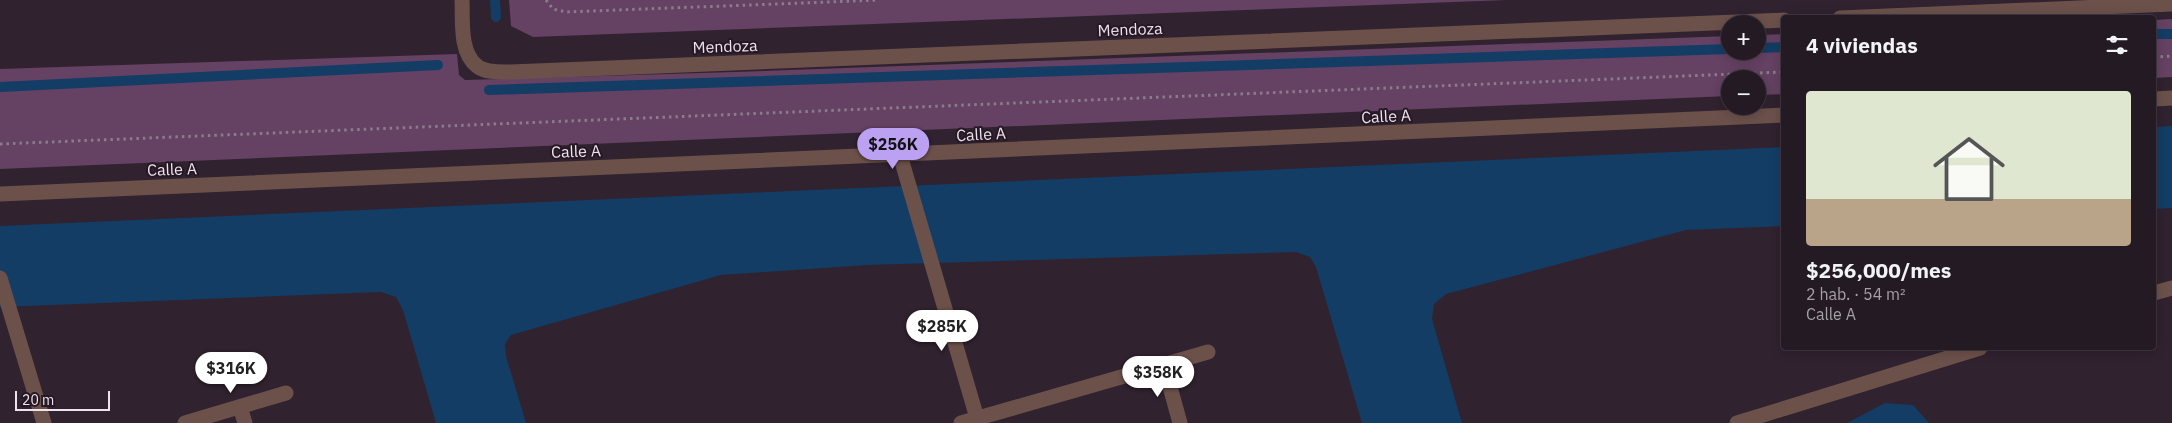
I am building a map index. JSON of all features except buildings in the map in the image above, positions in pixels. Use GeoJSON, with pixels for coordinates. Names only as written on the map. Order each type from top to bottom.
{"type":"FeatureCollection","features":[{"type":"Feature","properties":{"kind":"street","name":"Mendoza"},"geometry":{"type":"LineString","coordinates":[[462,0],[463,33],[467,54],[478,67],[492,71],[511,72],[1781,20]]}},
{"type":"Feature","properties":{"kind":"street"},"geometry":{"type":"LineString","coordinates":[[1911,15],[2172,4]]}},
{"type":"Feature","properties":{"kind":"street"},"geometry":{"type":"LineString","coordinates":[[2156,99],[2172,98]]}},
{"type":"Feature","properties":{"kind":"street","name":"Calle A"},"geometry":{"type":"LineString","coordinates":[[0,194],[1781,115]]}},
{"type":"Feature","properties":{"kind":"street"},"geometry":{"type":"LineString","coordinates":[[900,155],[977,418]]}},
{"type":"Feature","properties":{"kind":"street"},"geometry":{"type":"LineString","coordinates":[[0,278],[44,423]]}},
{"type":"Feature","properties":{"kind":"street"},"geometry":{"type":"LineString","coordinates":[[2156,292],[2172,288]]}},
{"type":"Feature","properties":{"kind":"street"},"geometry":{"type":"LineString","coordinates":[[1737,423],[1974,350]]}},
{"type":"Feature","properties":{"kind":"street"},"geometry":{"type":"LineString","coordinates":[[961,423],[1208,352]]}},
{"type":"Feature","properties":{"kind":"street"},"geometry":{"type":"LineString","coordinates":[[1164,365],[1180,423]]}},
{"type":"Feature","properties":{"kind":"street"},"geometry":{"type":"LineString","coordinates":[[185,423],[286,393]]}},
{"type":"Feature","properties":{"kind":"street"},"geometry":{"type":"LineString","coordinates":[[240,407],[245,423]]}},
{"type":"Feature","properties":{"kind":"path"},"geometry":{"type":"LineString","coordinates":[[546,0],[554,9],[566,12],[878,0]]}},
{"type":"Feature","properties":{"kind":"path"},"geometry":{"type":"LineString","coordinates":[[2156,57],[2172,56]]}},
{"type":"Feature","properties":{"kind":"path"},"geometry":{"type":"LineString","coordinates":[[0,144],[1781,72]]}},
{"type":"Feature","properties":{"kind":"shaded area"},"geometry":{"type":"Polygon","coordinates":[[[509,0],[1507,0],[533,37],[511,26],[509,0]]]}},
{"type":"Feature","properties":{"kind":"shaded area"},"geometry":{"type":"Polygon","coordinates":[[[2172,19],[2172,77],[2156,78],[2156,20],[2172,19]]]}},
{"type":"Feature","properties":{"kind":"shaded area"},"geometry":{"type":"Polygon","coordinates":[[[1781,34],[1781,94],[1766,95],[1766,70],[1721,70],[1721,96],[0,169],[0,69],[457,54],[459,75],[465,80],[1721,36],[1721,60],[1766,60],[1766,35],[1781,34]]]}},
{"type":"Feature","properties":{"kind":"water"},"geometry":{"type":"Polygon","coordinates":[[[2172,126],[2172,208],[2156,209],[2156,127],[2172,126]]]}},
{"type":"Feature","properties":{"kind":"water"},"geometry":{"type":"Polygon","coordinates":[[[1781,147],[1781,226],[1686,230],[1446,294],[1434,304],[1432,319],[1462,423],[1362,423],[1316,267],[1310,257],[1296,252],[867,265],[721,275],[511,335],[505,344],[506,356],[526,423],[436,423],[403,310],[396,297],[381,292],[0,307],[0,226],[1781,147]]]}},
{"type":"Feature","properties":{"kind":"water"},"geometry":{"type":"Polygon","coordinates":[[[1885,403],[1913,405],[1929,423],[1847,423],[1885,403]]]}},
{"type":"Feature","properties":{"kind":"waterway"},"geometry":{"type":"LineString","coordinates":[[495,0],[496,17]]}},
{"type":"Feature","properties":{"kind":"waterway"},"geometry":{"type":"LineString","coordinates":[[2156,34],[2172,34]]}},
{"type":"Feature","properties":{"kind":"waterway"},"geometry":{"type":"LineString","coordinates":[[1766,48],[1781,47]]}},
{"type":"Feature","properties":{"kind":"waterway"},"geometry":{"type":"LineString","coordinates":[[489,90],[1721,49]]}},
{"type":"Feature","properties":{"kind":"waterway"},"geometry":{"type":"LineString","coordinates":[[0,87],[438,65]]}}]}
